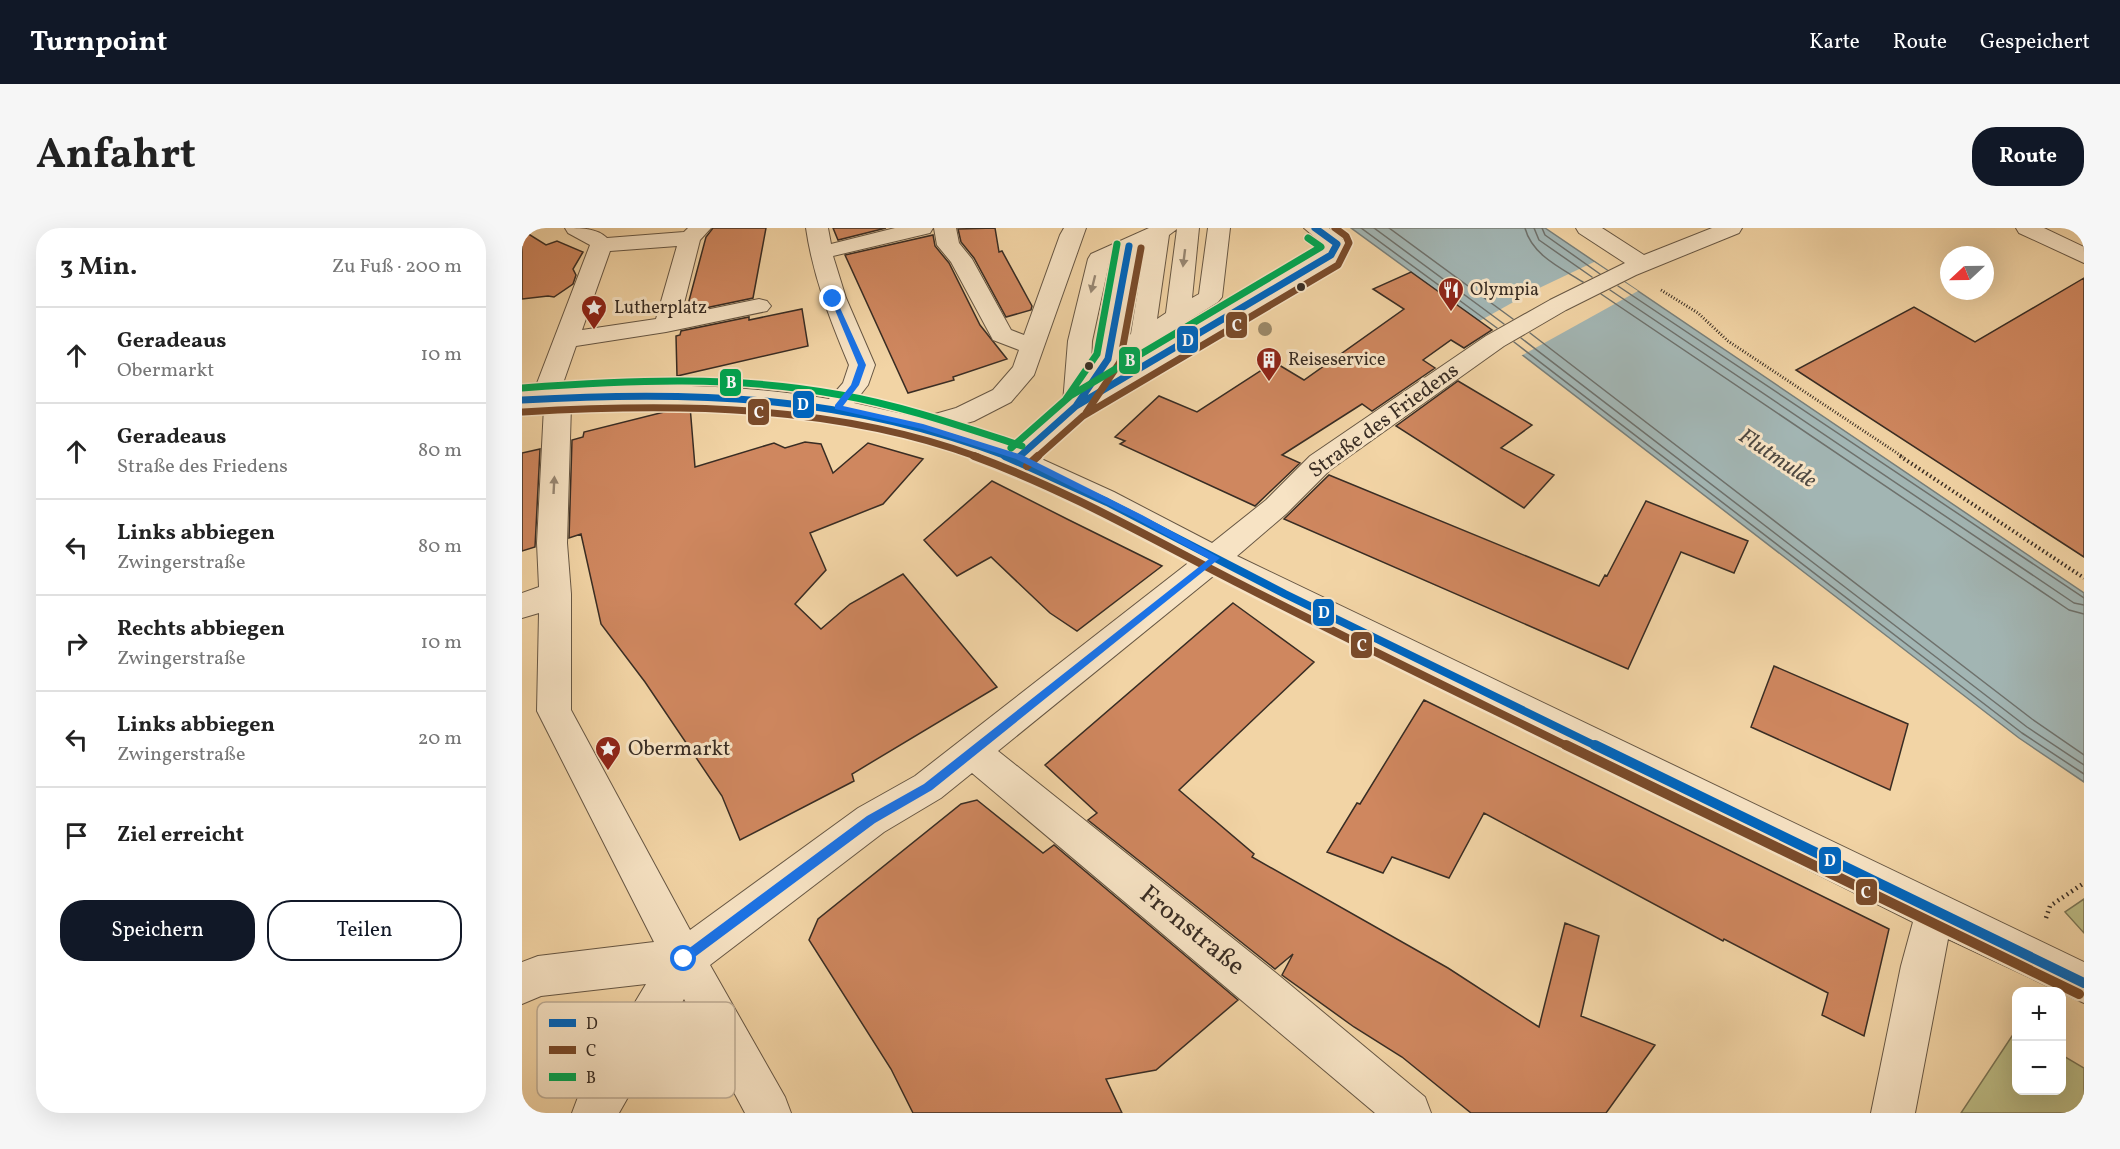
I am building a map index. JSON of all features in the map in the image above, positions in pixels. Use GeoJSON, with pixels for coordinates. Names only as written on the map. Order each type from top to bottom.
{"type":"FeatureCollection","features":[{"type":"Feature","properties":{"kind":"street"},"geometry":{"type":"LineString","coordinates":[[576,228],[595,237],[601,245]]}},
{"type":"Feature","properties":{"kind":"street"},"geometry":{"type":"LineString","coordinates":[[817,228],[820,253],[833,299],[862,365],[855,385],[837,407]]}},
{"type":"Feature","properties":{"kind":"street"},"geometry":{"type":"LineString","coordinates":[[820,253],[922,228]]}},
{"type":"Feature","properties":{"kind":"street"},"geometry":{"type":"LineString","coordinates":[[945,228],[948,245],[961,259],[1002,335],[1033,347]]}},
{"type":"Feature","properties":{"kind":"street"},"geometry":{"type":"LineString","coordinates":[[923,426],[965,415],[1002,396],[1025,369],[1075,228]]}},
{"type":"Feature","properties":{"kind":"street"},"geometry":{"type":"LineString","coordinates":[[1178,315],[1188,228]]}},
{"type":"Feature","properties":{"kind":"street"},"geometry":{"type":"LineString","coordinates":[[1076,406],[1108,359],[1143,335],[1210,297],[1219,228]]}},
{"type":"Feature","properties":{"kind":"street"},"geometry":{"type":"LineString","coordinates":[[1019,457],[1076,406],[1331,255],[1337,244],[1315,228]]}},
{"type":"Feature","properties":{"kind":"street"},"geometry":{"type":"LineString","coordinates":[[1587,228],[1629,270]]}},
{"type":"Feature","properties":{"kind":"street","name":"Straße des Friedens"},"geometry":{"type":"LineString","coordinates":[[684,959],[871,820],[928,787],[1215,558],[1276,507],[1320,463],[1495,341],[1629,270],[1731,228]]}},
{"type":"Feature","properties":{"kind":"street"},"geometry":{"type":"LineString","coordinates":[[2027,228],[2084,256]]}},
{"type":"Feature","properties":{"kind":"street"},"geometry":{"type":"LineString","coordinates":[[1076,406],[1080,341],[1099,259],[1162,230]]}},
{"type":"Feature","properties":{"kind":"street"},"geometry":{"type":"LineString","coordinates":[[1143,335],[1162,230]]}},
{"type":"Feature","properties":{"kind":"street"},"geometry":{"type":"LineString","coordinates":[[601,245],[695,233],[666,325]]}},
{"type":"Feature","properties":{"kind":"street"},"geometry":{"type":"LineString","coordinates":[[601,245],[542,399],[552,543],[538,600],[554,711],[708,1002]]}},
{"type":"Feature","properties":{"kind":"street"},"geometry":{"type":"LineString","coordinates":[[1108,359],[1129,246]]}},
{"type":"Feature","properties":{"kind":"street"},"geometry":{"type":"LineString","coordinates":[[564,340],[666,325],[759,306]]}},
{"type":"Feature","properties":{"kind":"street"},"geometry":{"type":"LineString","coordinates":[[542,399],[657,394],[736,397],[837,407],[923,426],[1019,457],[1128,511],[1215,558],[2084,983]]}},
{"type":"Feature","properties":{"kind":"street","name":"Fronstraße"},"geometry":{"type":"LineString","coordinates":[[972,752],[1409,1113]]}},
{"type":"Feature","properties":{"kind":"street"},"geometry":{"type":"LineString","coordinates":[[1893,1113],[1921,966],[1935,912]]}},
{"type":"Feature","properties":{"kind":"street"},"geometry":{"type":"LineString","coordinates":[[530,980],[684,959]]}},
{"type":"Feature","properties":{"kind":"street"},"geometry":{"type":"LineString","coordinates":[[659,1002],[684,959]]}},
{"type":"Feature","properties":{"kind":"street"},"geometry":{"type":"LineString","coordinates":[[735,1051],[769,1113]]}},
{"type":"Feature","properties":{"kind":"street"},"geometry":{"type":"LineString","coordinates":[[594,1113],[603,1098]]}},
{"type":"Feature","properties":{"kind":"path"},"geometry":{"type":"LineString","coordinates":[[1629,270],[1698,313],[1728,341],[2084,578]]}},
{"type":"Feature","properties":{"kind":"green space"},"geometry":{"type":"Polygon","coordinates":[[[2084,899],[2084,933],[2065,912],[2084,899]]]}},
{"type":"Feature","properties":{"kind":"green space"},"geometry":{"type":"Polygon","coordinates":[[[2012,1036],[2012,1095],[2066,1095],[2066,1057],[2084,1068],[2084,1113],[1961,1113],[2012,1036]]]}},
{"type":"Feature","properties":{"kind":"water","name":"Flutmulde"},"geometry":{"type":"Polygon","coordinates":[[[1351,228],[1545,228],[2084,593],[2084,782],[2019,738],[1477,320],[1351,228]]]}},
{"type":"Feature","properties":{"kind":"pier"},"geometry":{"type":"Polygon","coordinates":[[[1594,262],[1638,291],[1519,357],[1476,323],[1535,290],[1594,262]]]}},
{"type":"Feature","properties":{"kind":"building"},"geometry":{"type":"Polygon","coordinates":[[[713,228],[766,228],[753,298],[686,312],[706,237],[713,228]]]}},
{"type":"Feature","properties":{"kind":"building"},"geometry":{"type":"Polygon","coordinates":[[[833,228],[886,228],[838,240],[833,228]]]}},
{"type":"Feature","properties":{"kind":"building"},"geometry":{"type":"Polygon","coordinates":[[[995,228],[999,252],[1002,251],[1032,306],[1031,310],[1006,317],[974,258],[961,242],[958,229],[995,228]]]}},
{"type":"Feature","properties":{"kind":"building"},"geometry":{"type":"Polygon","coordinates":[[[522,230],[546,245],[557,241],[583,252],[573,269],[576,275],[573,284],[554,297],[522,299],[522,230]]]}},
{"type":"Feature","properties":{"kind":"building"},"geometry":{"type":"Polygon","coordinates":[[[933,235],[935,246],[949,263],[980,325],[1007,359],[953,377],[954,380],[908,393],[845,255],[933,235]]]}},
{"type":"Feature","properties":{"kind":"building"},"geometry":{"type":"Polygon","coordinates":[[[1411,272],[1492,330],[1464,348],[1451,340],[1423,360],[1435,368],[1372,411],[1362,404],[1282,455],[1300,463],[1255,506],[1120,444],[1125,441],[1115,437],[1159,396],[1197,412],[1274,362],[1304,380],[1404,309],[1373,289],[1411,272]]]}},
{"type":"Feature","properties":{"kind":"building"},"geometry":{"type":"Polygon","coordinates":[[[2084,278],[2084,557],[1796,370],[1914,307],[1975,342],[2084,278]]]}},
{"type":"Feature","properties":{"kind":"building"},"geometry":{"type":"Polygon","coordinates":[[[802,309],[808,346],[677,376],[676,336],[680,335],[681,331],[802,309]]]}},
{"type":"Feature","properties":{"kind":"building"},"geometry":{"type":"Polygon","coordinates":[[[1458,381],[1532,425],[1501,448],[1554,475],[1524,508],[1396,426],[1458,381]]]}},
{"type":"Feature","properties":{"kind":"building"},"geometry":{"type":"Polygon","coordinates":[[[690,406],[695,467],[774,443],[785,448],[805,442],[821,444],[833,473],[868,443],[923,459],[883,504],[810,533],[826,570],[795,604],[821,629],[850,604],[903,574],[997,687],[852,774],[854,781],[740,840],[722,796],[645,682],[601,624],[581,534],[569,538],[572,440],[583,437],[584,432],[690,406]]]}},
{"type":"Feature","properties":{"kind":"building"},"geometry":{"type":"Polygon","coordinates":[[[540,449],[535,547],[522,551],[522,453],[540,449]]]}},
{"type":"Feature","properties":{"kind":"building"},"geometry":{"type":"Polygon","coordinates":[[[1329,475],[1599,586],[1605,575],[1607,576],[1646,501],[1748,541],[1734,573],[1681,552],[1628,669],[1284,519],[1329,475]]]}},
{"type":"Feature","properties":{"kind":"building"},"geometry":{"type":"Polygon","coordinates":[[[992,481],[1162,566],[1077,631],[1050,613],[991,557],[957,576],[924,540],[992,481]]]}},
{"type":"Feature","properties":{"kind":"building"},"geometry":{"type":"Polygon","coordinates":[[[1233,603],[1314,662],[1179,790],[1254,854],[1252,857],[1448,968],[1539,1027],[1565,923],[1599,936],[1581,1016],[1655,1045],[1606,1113],[1471,1113],[1402,1057],[1354,1027],[1282,975],[1293,954],[1275,969],[1088,820],[1097,813],[1045,765],[1233,603]]]}},
{"type":"Feature","properties":{"kind":"building"},"geometry":{"type":"Polygon","coordinates":[[[1774,666],[1908,724],[1890,790],[1751,727],[1774,666]]]}},
{"type":"Feature","properties":{"kind":"building"},"geometry":{"type":"Polygon","coordinates":[[[1424,700],[1889,929],[1864,1036],[1822,1015],[1828,993],[1724,939],[1723,941],[1484,813],[1449,878],[1392,857],[1383,873],[1327,852],[1357,803],[1360,804],[1424,700]]]}},
{"type":"Feature","properties":{"kind":"building"},"geometry":{"type":"Polygon","coordinates":[[[977,800],[1043,853],[1054,845],[1238,1000],[1156,1070],[1106,1079],[1122,1113],[913,1113],[891,1069],[809,940],[818,919],[961,804],[977,800]]]}},
{"type":"Feature","properties":{"kind":"transit line","name":"D"},"geometry":{"type":"LineString","coordinates":[[1019,457],[1076,406],[1331,255],[1337,244],[1315,228]]}},
{"type":"Feature","properties":{"kind":"transit line","name":"C"},"geometry":{"type":"LineString","coordinates":[[1027,466],[1083,416],[1338,265],[1349,243],[1346,236],[1335,228]]}},
{"type":"Feature","properties":{"kind":"transit line","name":"B"},"geometry":{"type":"LineString","coordinates":[[1011,448],[1070,396],[1321,247],[1308,238]]}},
{"type":"Feature","properties":{"kind":"transit line","name":"B"},"geometry":{"type":"LineString","coordinates":[[1066,399],[1097,354],[1117,244]]}},
{"type":"Feature","properties":{"kind":"transit line","name":"D"},"geometry":{"type":"LineString","coordinates":[[1076,406],[1108,359],[1129,246]]}},
{"type":"Feature","properties":{"kind":"transit line","name":"C"},"geometry":{"type":"LineString","coordinates":[[1086,413],[1120,362],[1141,248]]}},
{"type":"Feature","properties":{"kind":"transit line","name":"B"},"geometry":{"type":"LineString","coordinates":[[522,388],[642,381],[763,384],[842,395],[888,405],[1022,446]]}},
{"type":"Feature","properties":{"kind":"transit line","name":"D"},"geometry":{"type":"LineString","coordinates":[[522,400],[672,395],[773,401],[872,415],[969,442],[1062,480],[1240,572],[1971,930],[2084,983]]}},
{"type":"Feature","properties":{"kind":"transit line","name":"C"},"geometry":{"type":"LineString","coordinates":[[523,412],[621,408],[719,409],[816,418],[913,437],[1008,468],[1099,510],[1276,603],[1966,941],[2079,994]]}},
{"type":"Feature","properties":{"kind":"place","name":"Olympia"},"geometry":{"type":"Point","coordinates":[1451,313]}},
{"type":"Feature","properties":{"kind":"place","name":"Lutherplatz"},"geometry":{"type":"Point","coordinates":[594,331]}},
{"type":"Feature","properties":{"kind":"place","name":"Reiseservice"},"geometry":{"type":"Point","coordinates":[1269,383]}},
{"type":"Feature","properties":{"kind":"place","name":"Obermarkt"},"geometry":{"type":"Point","coordinates":[608,772]}},
{"type":"Feature","properties":{"kind":"route"},"geometry":{"type":"LineString","coordinates":[[684,959],[871,820],[928,787],[1215,558],[1066,479],[1019,457],[923,426],[837,407],[855,385],[862,365],[833,299]]}}]}
